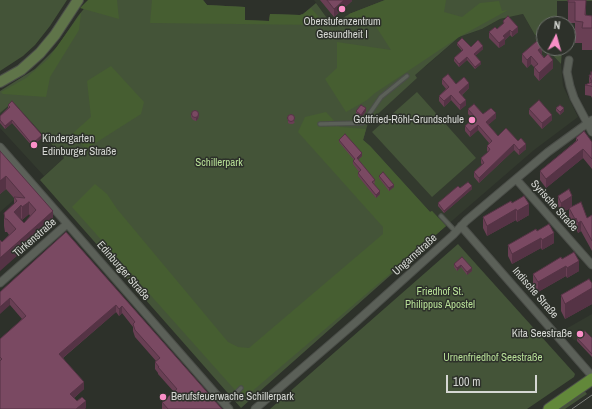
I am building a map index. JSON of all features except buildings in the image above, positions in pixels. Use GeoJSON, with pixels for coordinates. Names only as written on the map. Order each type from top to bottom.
{"type":"FeatureCollection","features":[{"type":"Feature","properties":{"kind":"main road"},"geometry":{"type":"LineString","coordinates":[[0,82],[21,70],[40,53],[55,35],[78,0]]}},
{"type":"Feature","properties":{"kind":"main road"},"geometry":{"type":"LineString","coordinates":[[549,409],[592,379]]}},
{"type":"Feature","properties":{"kind":"street"},"geometry":{"type":"LineString","coordinates":[[569,60],[567,72],[570,86],[574,98],[590,122],[592,132]]}},
{"type":"Feature","properties":{"kind":"street","name":"Ungarnstraße"},"geometry":{"type":"LineString","coordinates":[[255,409],[438,250],[458,229],[516,179],[548,152],[590,122]]}},
{"type":"Feature","properties":{"kind":"street","name":"Edinburger Straße"},"geometry":{"type":"LineString","coordinates":[[0,147],[227,406]]}},
{"type":"Feature","properties":{"kind":"street","name":"Syrische Straße"},"geometry":{"type":"LineString","coordinates":[[516,179],[592,265]]}},
{"type":"Feature","properties":{"kind":"street","name":"Türkenstraße"},"geometry":{"type":"LineString","coordinates":[[0,283],[67,224]]}},
{"type":"Feature","properties":{"kind":"street","name":"Indische Straße"},"geometry":{"type":"LineString","coordinates":[[458,229],[592,376]]}},
{"type":"Feature","properties":{"kind":"lane"},"geometry":{"type":"LineString","coordinates":[[320,124],[363,123],[381,97],[407,76]]}},
{"type":"Feature","properties":{"kind":"lane"},"geometry":{"type":"LineString","coordinates":[[441,216],[458,229]]}},
{"type":"Feature","properties":{"kind":"lane"},"geometry":{"type":"LineString","coordinates":[[227,406],[241,388]]}},
{"type":"Feature","properties":{"kind":"shaded area","name":"Oberstufenzentrum Gesundheit I"},"geometry":{"type":"Polygon","coordinates":[[[314,0],[385,0],[349,14],[332,25],[314,0]]]}},
{"type":"Feature","properties":{"kind":"shaded area","name":"Gottfried-Röhl-Grundschule"},"geometry":{"type":"Polygon","coordinates":[[[523,14],[536,36],[536,56],[554,56],[561,64],[563,86],[578,117],[534,150],[446,226],[432,211],[381,206],[349,111],[426,66],[459,37],[482,29],[500,19],[523,14]]]}},
{"type":"Feature","properties":{"kind":"shaded area","name":"Kindergarten Edinburger Straße"},"geometry":{"type":"Polygon","coordinates":[[[13,102],[64,158],[44,176],[0,128],[0,113],[13,102]]]}},
{"type":"Feature","properties":{"kind":"shaded area"},"geometry":{"type":"Polygon","coordinates":[[[0,164],[24,191],[0,212],[0,164]]]}},
{"type":"Feature","properties":{"kind":"shaded area","name":"Kita Seestraße"},"geometry":{"type":"Polygon","coordinates":[[[592,314],[592,357],[564,330],[592,314]]]}},
{"type":"Feature","properties":{"kind":"green space"},"geometry":{"type":"Polygon","coordinates":[[[0,0],[67,0],[50,26],[35,45],[23,56],[0,71],[0,0]]]}},
{"type":"Feature","properties":{"kind":"green space"},"geometry":{"type":"Polygon","coordinates":[[[88,0],[117,0],[119,19],[80,8],[88,0]]]}},
{"type":"Feature","properties":{"kind":"green space","name":"Schillerpark"},"geometry":{"type":"Polygon","coordinates":[[[91,0],[203,0],[207,5],[245,7],[245,20],[269,21],[270,14],[300,15],[316,3],[332,25],[349,14],[385,0],[592,0],[557,1],[557,16],[536,16],[536,36],[523,14],[500,19],[482,29],[459,37],[415,75],[417,78],[368,123],[363,140],[430,212],[432,211],[446,226],[241,408],[40,180],[64,158],[13,102],[0,113],[0,91],[35,69],[57,47],[91,0]]]}},
{"type":"Feature","properties":{"kind":"green space"},"geometry":{"type":"Polygon","coordinates":[[[152,0],[203,0],[207,5],[245,7],[245,20],[269,21],[270,14],[300,15],[311,8],[323,22],[323,25],[150,23],[152,0]]]}},
{"type":"Feature","properties":{"kind":"green space"},"geometry":{"type":"Polygon","coordinates":[[[385,0],[446,0],[444,12],[462,17],[480,3],[499,1],[502,11],[508,10],[459,37],[375,93],[367,100],[346,112],[325,79],[337,68],[337,42],[391,50],[375,25],[353,26],[349,14],[385,0]]]}},
{"type":"Feature","properties":{"kind":"green space"},"geometry":{"type":"Polygon","coordinates":[[[81,13],[79,30],[50,77],[46,97],[3,94],[1,92],[26,78],[48,59],[81,13]]]}},
{"type":"Feature","properties":{"kind":"green space"},"geometry":{"type":"Polygon","coordinates":[[[554,56],[562,56],[561,64],[554,56]]]}},
{"type":"Feature","properties":{"kind":"green space"},"geometry":{"type":"Polygon","coordinates":[[[111,66],[144,102],[141,114],[86,149],[72,134],[91,117],[87,81],[111,66]]]}},
{"type":"Feature","properties":{"kind":"green space"},"geometry":{"type":"Polygon","coordinates":[[[417,92],[476,158],[432,197],[372,132],[417,92]]]}},
{"type":"Feature","properties":{"kind":"green space"},"geometry":{"type":"Polygon","coordinates":[[[326,112],[340,127],[366,129],[363,140],[430,212],[432,211],[446,226],[243,399],[72,207],[95,184],[107,194],[117,209],[228,342],[238,347],[249,348],[383,234],[383,227],[298,132],[305,117],[326,112]]]}},
{"type":"Feature","properties":{"kind":"green space"},"geometry":{"type":"Polygon","coordinates":[[[458,244],[575,374],[574,377],[527,409],[270,409],[458,244]]]}},
{"type":"Feature","properties":{"kind":"green space"},"geometry":{"type":"Polygon","coordinates":[[[583,389],[587,394],[565,409],[554,409],[583,389]]]}},
{"type":"Feature","properties":{"kind":"tram line"},"geometry":{"type":"LineString","coordinates":[[572,409],[592,395]]}},
{"type":"Feature","properties":{"kind":"place","name":"Oberstufenzentrum Gesundheit I"},"geometry":{"type":"Point","coordinates":[342,9]}},
{"type":"Feature","properties":{"kind":"place","name":"Gottfried-Röhl-Grundschule"},"geometry":{"type":"Point","coordinates":[472,120]}},
{"type":"Feature","properties":{"kind":"place","name":"Kindergarten Edinburger Straße"},"geometry":{"type":"Point","coordinates":[34,145]}},
{"type":"Feature","properties":{"kind":"place","name":"Kita Seestraße"},"geometry":{"type":"Point","coordinates":[580,334]}},
{"type":"Feature","properties":{"kind":"place","name":"Berufsfeuerwache Schillerpark"},"geometry":{"type":"Point","coordinates":[163,397]}},
{"type":"Feature","properties":{"kind":"park label","name":"Friedhof St. Philippus Apostel"},"geometry":{"type":"Point","coordinates":[440,298]}},
{"type":"Feature","properties":{"kind":"park label","name":"Urnenfriedhof Seestraße"},"geometry":{"type":"Point","coordinates":[493,358]}}]}
